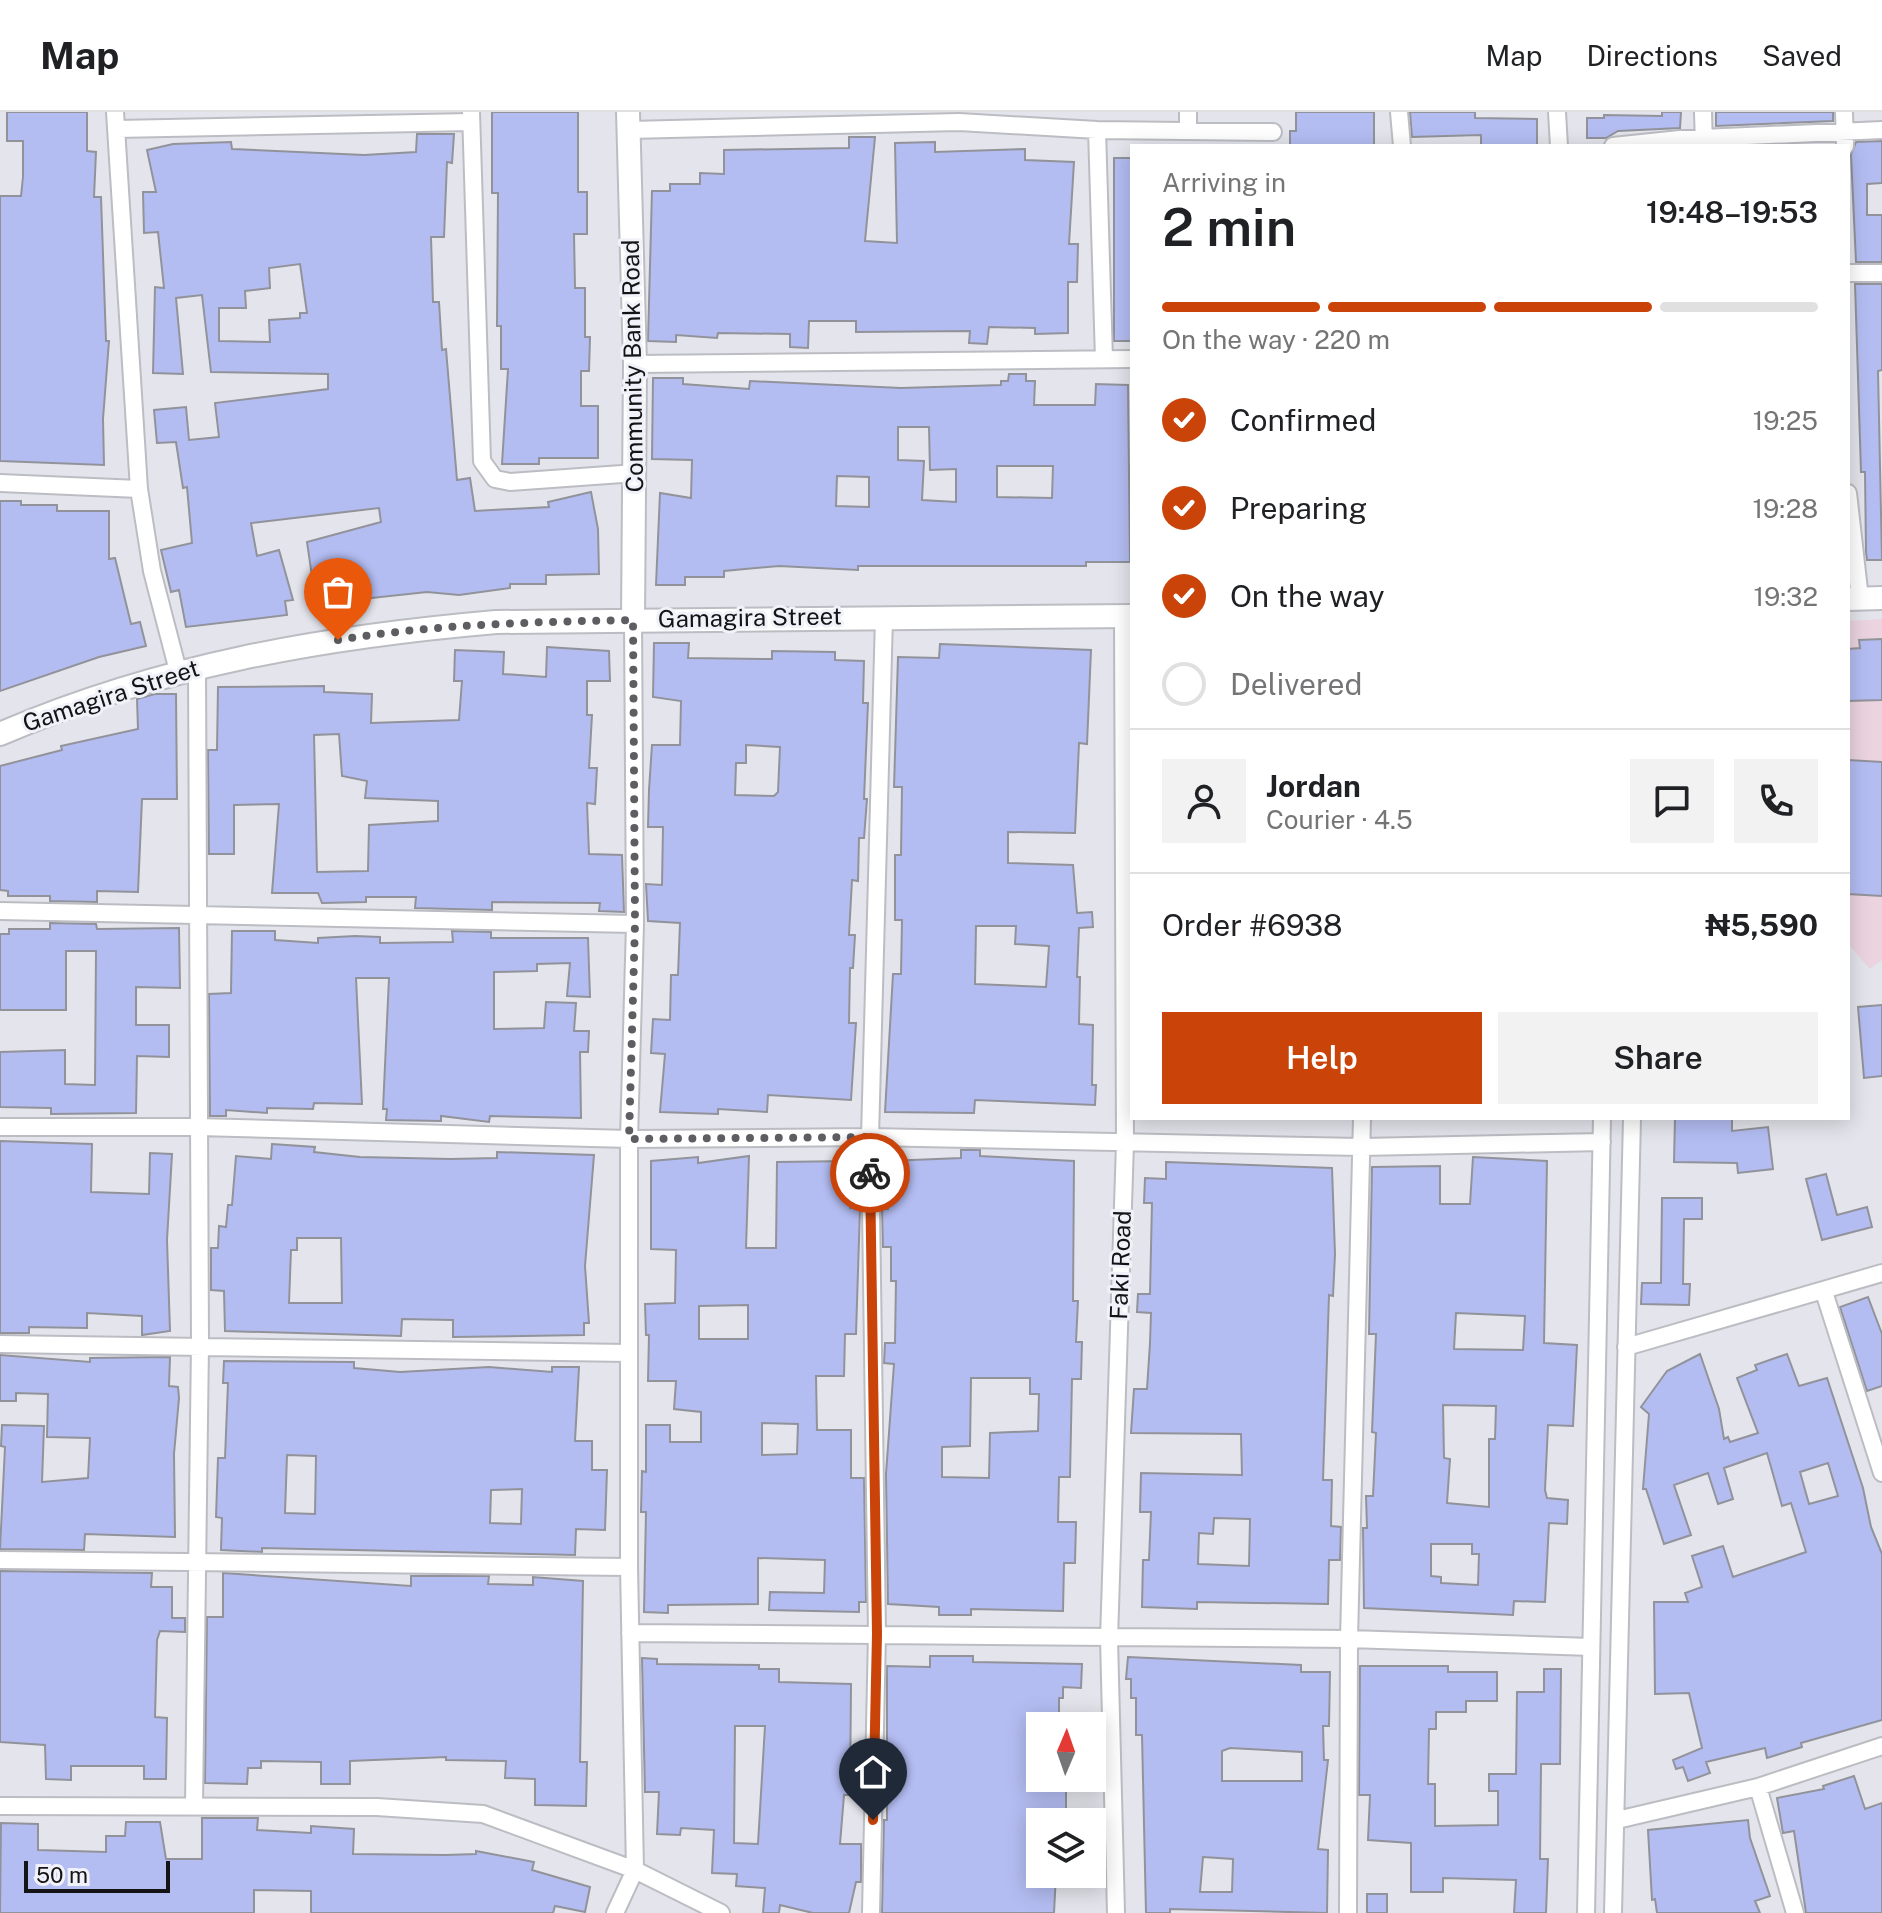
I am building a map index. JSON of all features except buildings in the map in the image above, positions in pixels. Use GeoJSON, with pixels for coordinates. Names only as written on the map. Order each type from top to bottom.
{"type":"FeatureCollection","features":[{"type":"Feature","properties":{"kind":"street"},"geometry":{"type":"LineString","coordinates":[[1399,112],[1402,144]]}},
{"type":"Feature","properties":{"kind":"street"},"geometry":{"type":"LineString","coordinates":[[1557,112],[1559,144]]}},
{"type":"Feature","properties":{"kind":"street"},"geometry":{"type":"LineString","coordinates":[[1703,112],[1704,142]]}},
{"type":"Feature","properties":{"kind":"street"},"geometry":{"type":"LineString","coordinates":[[1844,112],[1845,139]]}},
{"type":"Feature","properties":{"kind":"street"},"geometry":{"type":"LineString","coordinates":[[194,1805],[200,1344],[197,916],[187,668],[152,571],[139,489],[116,121],[471,117],[482,461],[495,479],[510,482],[636,473]]}},
{"type":"Feature","properties":{"kind":"street"},"geometry":{"type":"LineString","coordinates":[[629,121],[959,117],[1097,130],[1188,121],[1273,132]]}},
{"type":"Feature","properties":{"kind":"street","name":"Community Bank Road"},"geometry":{"type":"LineString","coordinates":[[629,121],[636,473],[633,620]]}},
{"type":"Feature","properties":{"kind":"street"},"geometry":{"type":"LineString","coordinates":[[1097,130],[1104,359]]}},
{"type":"Feature","properties":{"kind":"street"},"geometry":{"type":"LineString","coordinates":[[1658,144],[1845,139],[1882,130]]}},
{"type":"Feature","properties":{"kind":"street"},"geometry":{"type":"LineString","coordinates":[[1850,273],[1882,273]]}},
{"type":"Feature","properties":{"kind":"street"},"geometry":{"type":"LineString","coordinates":[[635,364],[1130,359]]}},
{"type":"Feature","properties":{"kind":"street"},"geometry":{"type":"LineString","coordinates":[[0,483],[139,489]]}},
{"type":"Feature","properties":{"kind":"street"},"geometry":{"type":"LineString","coordinates":[[1850,507],[1863,599]]}},
{"type":"Feature","properties":{"kind":"street","name":"Gamagira Street"},"geometry":{"type":"LineString","coordinates":[[0,734],[47,714],[187,668],[394,631],[496,622],[1127,616]]}},
{"type":"Feature","properties":{"kind":"street","name":"Faki Road"},"geometry":{"type":"LineString","coordinates":[[1116,1913],[1109,1639],[1125,1143],[1127,616]]}},
{"type":"Feature","properties":{"kind":"street"},"geometry":{"type":"LineString","coordinates":[[871,1913],[877,1634],[870,1137],[884,617]]}},
{"type":"Feature","properties":{"kind":"street"},"geometry":{"type":"LineString","coordinates":[[615,1913],[635,1870],[629,1567],[629,1139],[635,924],[633,620]]}},
{"type":"Feature","properties":{"kind":"street"},"geometry":{"type":"LineString","coordinates":[[0,911],[635,924]]}},
{"type":"Feature","properties":{"kind":"street"},"geometry":{"type":"LineString","coordinates":[[1348,1913],[1349,1639],[1362,1120]]}},
{"type":"Feature","properties":{"kind":"street"},"geometry":{"type":"LineString","coordinates":[[1586,1913],[1602,1120]]}},
{"type":"Feature","properties":{"kind":"street"},"geometry":{"type":"LineString","coordinates":[[1613,1913],[1632,1120]]}},
{"type":"Feature","properties":{"kind":"street"},"geometry":{"type":"LineString","coordinates":[[0,1127],[198,1127],[629,1139],[870,1137],[1362,1147],[1602,1142]]}},
{"type":"Feature","properties":{"kind":"street"},"geometry":{"type":"LineString","coordinates":[[1626,1347],[1882,1273]]}},
{"type":"Feature","properties":{"kind":"street"},"geometry":{"type":"LineString","coordinates":[[1824,1292],[1882,1473]]}},
{"type":"Feature","properties":{"kind":"street"},"geometry":{"type":"LineString","coordinates":[[0,1344],[200,1344],[629,1353]]}},
{"type":"Feature","properties":{"kind":"street"},"geometry":{"type":"LineString","coordinates":[[1594,1517],[1623,1518]]}},
{"type":"Feature","properties":{"kind":"street"},"geometry":{"type":"LineString","coordinates":[[0,1560],[629,1567]]}},
{"type":"Feature","properties":{"kind":"street"},"geometry":{"type":"LineString","coordinates":[[630,1633],[1349,1639],[1591,1647]]}},
{"type":"Feature","properties":{"kind":"street"},"geometry":{"type":"LineString","coordinates":[[1617,1820],[1758,1787],[1882,1746]]}},
{"type":"Feature","properties":{"kind":"street"},"geometry":{"type":"LineString","coordinates":[[1758,1787],[1795,1913]]}},
{"type":"Feature","properties":{"kind":"street"},"geometry":{"type":"LineString","coordinates":[[0,1806],[377,1807],[483,1814],[635,1870],[721,1913]]}},
{"type":"Feature","properties":{"kind":"shaded area"},"geometry":{"type":"Polygon","coordinates":[[[1882,619],[1882,960],[1870,969],[1850,946],[1850,621],[1882,619]]]}},
{"type":"Feature","properties":{"kind":"way so far"},"geometry":{"type":"LineString","coordinates":[[338,640],[394,631],[496,622],[633,620],[635,924],[629,1139],[870,1137],[870,1173]]}},
{"type":"Feature","properties":{"kind":"route"},"geometry":{"type":"LineString","coordinates":[[870,1173],[877,1634],[873,1820]]}}]}
